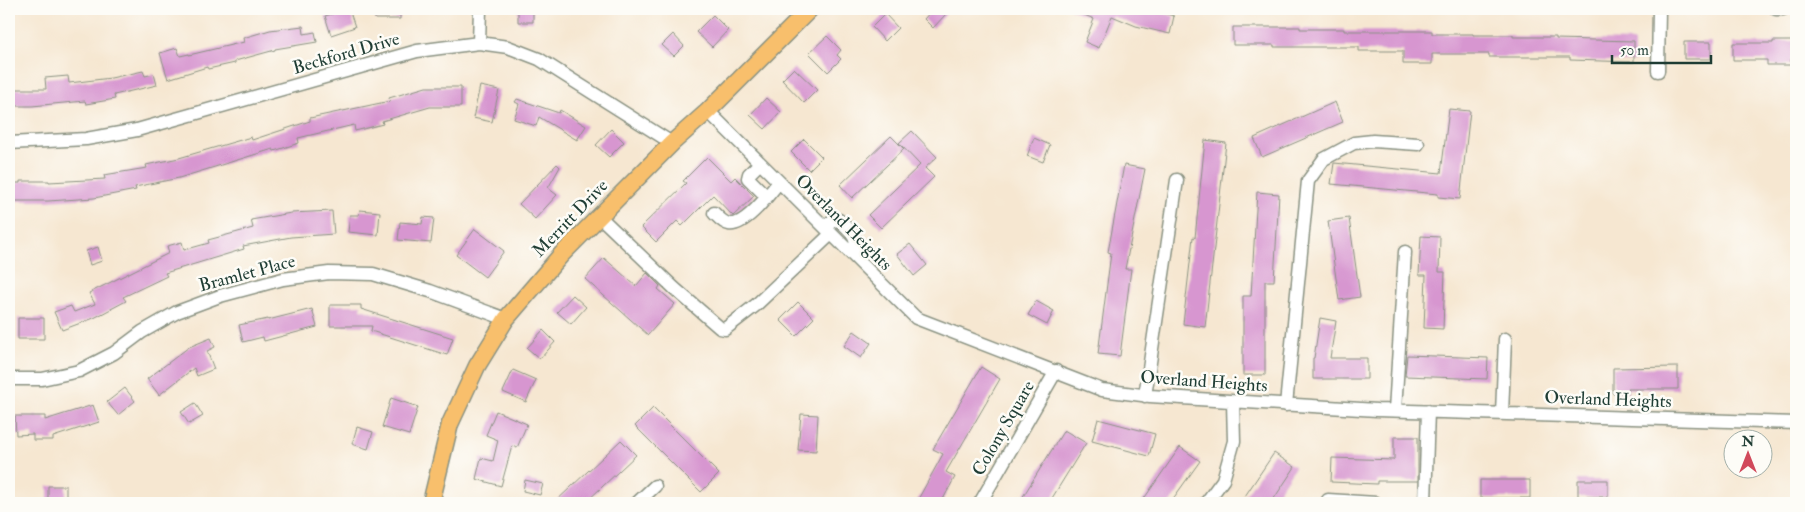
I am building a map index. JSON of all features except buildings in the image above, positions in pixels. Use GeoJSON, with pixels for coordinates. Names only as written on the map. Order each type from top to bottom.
{"type":"FeatureCollection","features":[{"type":"Feature","properties":{"kind":"main road","name":"Merritt Drive"},"geometry":{"type":"LineString","coordinates":[[430,503],[450,424],[477,366],[506,318],[561,255],[599,216],[810,9]]}},
{"type":"Feature","properties":{"kind":"street"},"geometry":{"type":"LineString","coordinates":[[479,43],[480,9]]}},
{"type":"Feature","properties":{"kind":"street"},"geometry":{"type":"LineString","coordinates":[[1658,71],[1659,9]]}},
{"type":"Feature","properties":{"kind":"street"},"geometry":{"type":"LineString","coordinates":[[1776,9],[1782,9]]}},
{"type":"Feature","properties":{"kind":"street","name":"Beckford Drive"},"geometry":{"type":"LineString","coordinates":[[9,143],[86,139],[137,130],[417,51],[479,43],[508,47],[539,59],[672,144]]}},
{"type":"Feature","properties":{"kind":"street","name":"Overland Heights"},"geometry":{"type":"LineString","coordinates":[[708,111],[916,318],[1102,390],[1146,396],[1286,405],[1796,423]]}},
{"type":"Feature","properties":{"kind":"street"},"geometry":{"type":"LineString","coordinates":[[1286,405],[1308,181],[1324,159],[1354,143],[1373,141],[1418,144]]}},
{"type":"Feature","properties":{"kind":"street"},"geometry":{"type":"LineString","coordinates":[[760,163],[748,174],[748,178],[767,197]]}},
{"type":"Feature","properties":{"kind":"street"},"geometry":{"type":"LineString","coordinates":[[1146,396],[1177,180]]}},
{"type":"Feature","properties":{"kind":"street"},"geometry":{"type":"LineString","coordinates":[[714,213],[724,223],[730,225],[737,224],[748,217],[779,182]]}},
{"type":"Feature","properties":{"kind":"street"},"geometry":{"type":"LineString","coordinates":[[599,216],[674,288],[720,328],[724,329],[756,304],[828,230]]}},
{"type":"Feature","properties":{"kind":"street"},"geometry":{"type":"LineString","coordinates":[[1395,410],[1405,252]]}},
{"type":"Feature","properties":{"kind":"street","name":"Bramlet Place"},"geometry":{"type":"LineString","coordinates":[[9,379],[42,379],[79,371],[114,353],[142,332],[177,312],[220,296],[283,279],[328,273],[373,274],[430,291],[506,318]]}},
{"type":"Feature","properties":{"kind":"street"},"geometry":{"type":"LineString","coordinates":[[1502,414],[1505,339]]}},
{"type":"Feature","properties":{"kind":"street","name":"Colony Square"},"geometry":{"type":"LineString","coordinates":[[980,503],[1056,371]]}},
{"type":"Feature","properties":{"kind":"street"},"geometry":{"type":"LineString","coordinates":[[1206,503],[1223,480],[1234,441],[1233,402]]}},
{"type":"Feature","properties":{"kind":"street"},"geometry":{"type":"LineString","coordinates":[[1425,503],[1428,411]]}},
{"type":"Feature","properties":{"kind":"street"},"geometry":{"type":"LineString","coordinates":[[637,503],[655,486]]}},
{"type":"Feature","properties":{"kind":"street"},"geometry":{"type":"LineString","coordinates":[[1328,500],[1376,503]]}}]}
